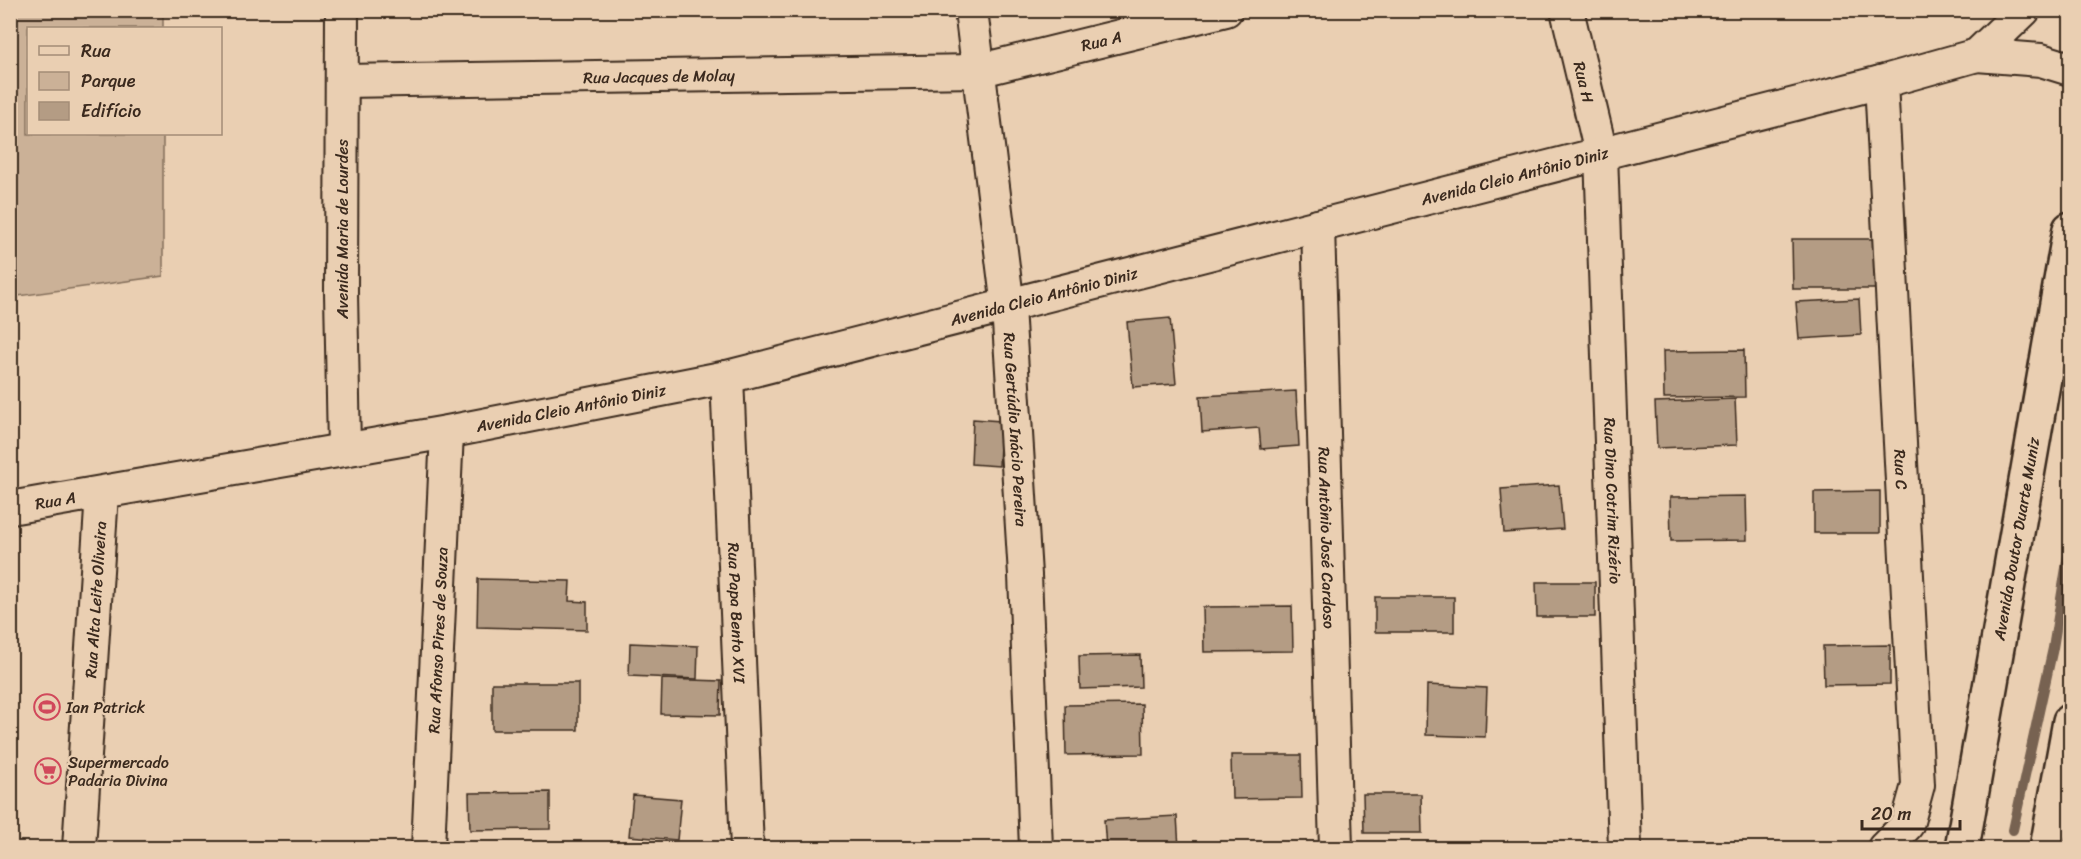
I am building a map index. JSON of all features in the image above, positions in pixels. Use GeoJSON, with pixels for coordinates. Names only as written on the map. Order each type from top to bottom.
{"type":"FeatureCollection","features":[{"type":"Feature","properties":{"kind":"street","name":"Avenida Maria de Lourdes"},"geometry":{"type":"LineString","coordinates":[[342,10],[341,293],[345,448]]}},
{"type":"Feature","properties":{"kind":"street","name":"Rua Gertúdio Inácio Pereira"},"geometry":{"type":"LineString","coordinates":[[970,10],[1008,307],[1025,574],[1036,849]]}},
{"type":"Feature","properties":{"kind":"street","name":"Rua A"},"geometry":{"type":"LineString","coordinates":[[977,71],[1226,10]]}},
{"type":"Feature","properties":{"kind":"street","name":"Rua H"},"geometry":{"type":"LineString","coordinates":[[1567,10],[1601,153]]}},
{"type":"Feature","properties":{"kind":"street","name":"Avenida Cleio Antônio Diniz"},"geometry":{"type":"LineString","coordinates":[[1977,54],[2024,10]]}},
{"type":"Feature","properties":{"kind":"street","name":"Avenida Cleio Antônio Diniz"},"geometry":{"type":"LineString","coordinates":[[102,494],[345,448],[447,432],[726,377],[1008,307],[1881,82],[1977,54],[2041,60],[2070,69]]}},
{"type":"Feature","properties":{"kind":"street","name":"Rua Jacques de Molay"},"geometry":{"type":"LineString","coordinates":[[343,81],[977,71]]}},
{"type":"Feature","properties":{"kind":"street","name":"Rua C"},"geometry":{"type":"LineString","coordinates":[[1881,82],[1918,785],[1907,825],[1884,849]]}},
{"type":"Feature","properties":{"kind":"street","name":"Rua Dino Cotrim Rizério"},"geometry":{"type":"LineString","coordinates":[[1601,153],[1625,849]]}},
{"type":"Feature","properties":{"kind":"street","name":"Rua Antônio José Cardoso"},"geometry":{"type":"LineString","coordinates":[[1318,226],[1336,849]]}},
{"type":"Feature","properties":{"kind":"street","name":"Avenida Doutor Duarte Muniz"},"geometry":{"type":"LineString","coordinates":[[1962,849],[2070,229]]}},
{"type":"Feature","properties":{"kind":"street","name":"Rua Papa Bento XVI"},"geometry":{"type":"LineString","coordinates":[[726,377],[747,849]]}},
{"type":"Feature","properties":{"kind":"street","name":"Rua Afonso Pires de Souza"},"geometry":{"type":"LineString","coordinates":[[428,849],[447,432]]}},
{"type":"Feature","properties":{"kind":"street","name":"Rua A"},"geometry":{"type":"LineString","coordinates":[[10,508],[102,494]]}},
{"type":"Feature","properties":{"kind":"street","name":"Rua Alta Leite Oliveira"},"geometry":{"type":"LineString","coordinates":[[79,849],[102,494]]}},
{"type":"Feature","properties":{"kind":"street"},"geometry":{"type":"LineString","coordinates":[[2047,849],[2070,722]]}},
{"type":"Feature","properties":{"kind":"green space"},"geometry":{"type":"Polygon","coordinates":[[[10,11],[163,11],[163,27],[27,27],[27,135],[163,135],[163,276],[11,297],[10,11]]]}},
{"type":"Feature","properties":{"kind":"building"},"geometry":{"type":"Polygon","coordinates":[[[1792,239],[1875,239],[1875,289],[1793,289],[1792,239]]]}},
{"type":"Feature","properties":{"kind":"building"},"geometry":{"type":"Polygon","coordinates":[[[1859,299],[1861,335],[1799,339],[1796,302],[1859,299]]]}},
{"type":"Feature","properties":{"kind":"building"},"geometry":{"type":"Polygon","coordinates":[[[1170,318],[1176,384],[1133,387],[1127,322],[1170,318]]]}},
{"type":"Feature","properties":{"kind":"building"},"geometry":{"type":"Polygon","coordinates":[[[1744,350],[1745,397],[1664,398],[1663,351],[1744,350]]]}},
{"type":"Feature","properties":{"kind":"building"},"geometry":{"type":"Polygon","coordinates":[[[1296,391],[1299,446],[1261,449],[1259,428],[1202,432],[1200,396],[1296,391]]]}},
{"type":"Feature","properties":{"kind":"building"},"geometry":{"type":"Polygon","coordinates":[[[1735,399],[1737,445],[1657,448],[1655,402],[1735,399]]]}},
{"type":"Feature","properties":{"kind":"building"},"geometry":{"type":"Polygon","coordinates":[[[973,419],[1001,421],[999,466],[971,464],[973,419]]]}},
{"type":"Feature","properties":{"kind":"building"},"geometry":{"type":"Polygon","coordinates":[[[1559,485],[1563,529],[1504,533],[1501,489],[1559,485]]]}},
{"type":"Feature","properties":{"kind":"building"},"geometry":{"type":"Polygon","coordinates":[[[1880,491],[1880,533],[1814,533],[1814,492],[1880,491]]]}},
{"type":"Feature","properties":{"kind":"building"},"geometry":{"type":"Polygon","coordinates":[[[1746,496],[1747,540],[1671,541],[1670,497],[1746,496]]]}},
{"type":"Feature","properties":{"kind":"building"},"geometry":{"type":"Polygon","coordinates":[[[478,579],[570,581],[569,601],[587,602],[587,630],[477,627],[478,579]]]}},
{"type":"Feature","properties":{"kind":"building"},"geometry":{"type":"Polygon","coordinates":[[[1536,582],[1595,582],[1595,617],[1537,617],[1536,582]]]}},
{"type":"Feature","properties":{"kind":"building"},"geometry":{"type":"Polygon","coordinates":[[[1375,597],[1454,597],[1454,632],[1375,632],[1375,597]]]}},
{"type":"Feature","properties":{"kind":"building"},"geometry":{"type":"Polygon","coordinates":[[[1292,606],[1293,651],[1204,652],[1203,607],[1292,606]]]}},
{"type":"Feature","properties":{"kind":"building"},"geometry":{"type":"Polygon","coordinates":[[[630,643],[698,646],[697,679],[629,676],[630,643]]]}},
{"type":"Feature","properties":{"kind":"building"},"geometry":{"type":"Polygon","coordinates":[[[1890,645],[1890,684],[1824,685],[1823,646],[1890,645]]]}},
{"type":"Feature","properties":{"kind":"building"},"geometry":{"type":"Polygon","coordinates":[[[1140,655],[1141,687],[1080,689],[1079,656],[1140,655]]]}},
{"type":"Feature","properties":{"kind":"building"},"geometry":{"type":"Polygon","coordinates":[[[662,679],[721,681],[720,715],[661,714],[662,679]]]}},
{"type":"Feature","properties":{"kind":"building"},"geometry":{"type":"Polygon","coordinates":[[[492,683],[578,683],[578,730],[492,730],[492,683]]]}},
{"type":"Feature","properties":{"kind":"building"},"geometry":{"type":"Polygon","coordinates":[[[1427,685],[1487,688],[1485,737],[1426,735],[1427,685]]]}},
{"type":"Feature","properties":{"kind":"building"},"geometry":{"type":"Polygon","coordinates":[[[1142,704],[1143,754],[1066,755],[1065,705],[1142,704]]]}},
{"type":"Feature","properties":{"kind":"building"},"geometry":{"type":"Polygon","coordinates":[[[1231,755],[1301,755],[1302,798],[1232,799],[1231,755]]]}},
{"type":"Feature","properties":{"kind":"building"},"geometry":{"type":"Polygon","coordinates":[[[550,792],[550,829],[470,830],[469,793],[550,792]]]}},
{"type":"Feature","properties":{"kind":"building"},"geometry":{"type":"Polygon","coordinates":[[[1363,794],[1421,794],[1422,833],[1364,833],[1363,794]]]}},
{"type":"Feature","properties":{"kind":"building"},"geometry":{"type":"Polygon","coordinates":[[[633,795],[681,799],[677,840],[629,836],[633,795]]]}},
{"type":"Feature","properties":{"kind":"building"},"geometry":{"type":"Polygon","coordinates":[[[1177,816],[1179,848],[1106,848],[1104,820],[1177,816]]]}},
{"type":"Feature","properties":{"kind":"waterway"},"geometry":{"type":"LineString","coordinates":[[2013,830],[2053,648],[2070,543]]}},
{"type":"Feature","properties":{"kind":"place","name":"Ian Patrick"},"geometry":{"type":"Point","coordinates":[47,707]}},
{"type":"Feature","properties":{"kind":"place","name":"Supermercado Padaria Divina"},"geometry":{"type":"Point","coordinates":[48,771]}}]}
